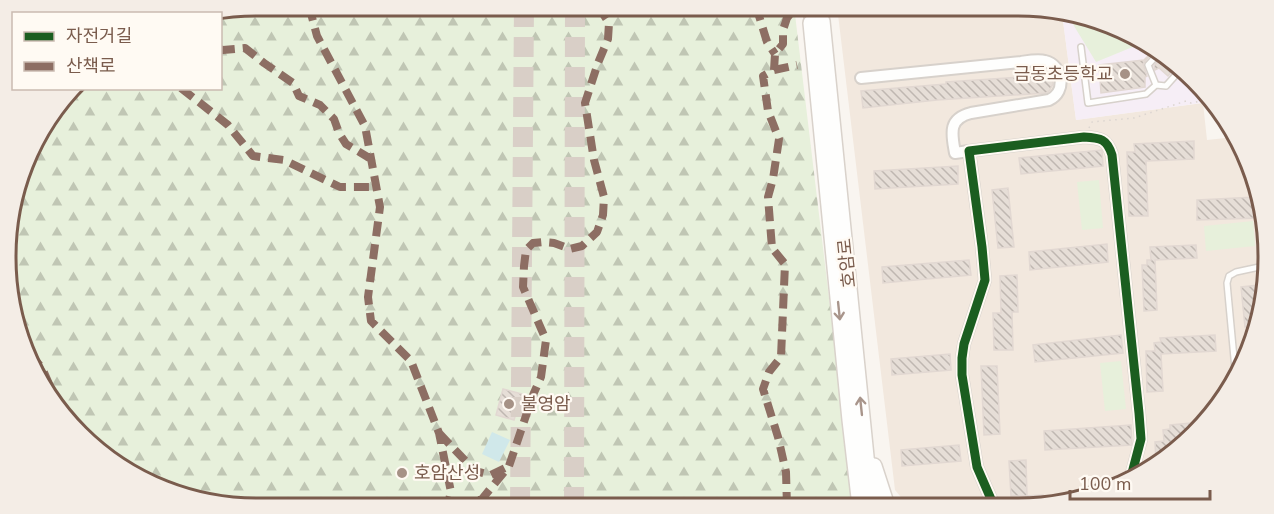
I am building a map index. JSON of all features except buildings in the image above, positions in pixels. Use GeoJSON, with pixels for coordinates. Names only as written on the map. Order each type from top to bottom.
{"type":"FeatureCollection","features":[{"type":"Feature","properties":{"kind":"main road","name":"호암로"},"geometry":{"type":"LineString","coordinates":[[859,498],[850,420],[817,22],[870,498]]}},
{"type":"Feature","properties":{"kind":"main road"},"geometry":{"type":"LineString","coordinates":[[864,439],[884,498]]}},
{"type":"Feature","properties":{"kind":"street"},"geometry":{"type":"LineString","coordinates":[[861,78],[1046,61],[1058,71],[1061,81],[1060,90],[1055,97],[962,115],[957,119],[952,131],[955,153],[1084,137],[1097,138],[1109,146],[1112,155],[1141,439],[1134,467]]}},
{"type":"Feature","properties":{"kind":"street"},"geometry":{"type":"LineString","coordinates":[[969,151],[985,280],[964,344],[962,375],[977,468],[990,498]]}},
{"type":"Feature","properties":{"kind":"lane"},"geometry":{"type":"LineString","coordinates":[[1080,47],[1088,103],[1146,94],[1156,85],[1166,86],[1175,75]]}},
{"type":"Feature","properties":{"kind":"lane"},"geometry":{"type":"LineString","coordinates":[[1154,59],[1148,65],[1156,85]]}},
{"type":"Feature","properties":{"kind":"lane"},"geometry":{"type":"LineString","coordinates":[[1234,361],[1227,283],[1229,276],[1236,272],[1257,267]]}},
{"type":"Feature","properties":{"kind":"path"},"geometry":{"type":"LineString","coordinates":[[1084,137],[1092,122],[1134,118],[1186,101],[1191,103],[1200,101]]}},
{"type":"Feature","properties":{"kind":"shaded area"},"geometry":{"type":"Polygon","coordinates":[[[838,16],[1017,16],[1063,21],[1076,120],[1202,103],[1207,140],[1226,138],[1245,180],[1253,210],[1257,241],[1257,273],[1253,304],[1245,334],[1233,363],[1217,391],[1198,416],[1163,448],[1123,473],[1094,485],[1064,493],[1033,497],[902,498],[895,490],[838,16]]]}},
{"type":"Feature","properties":{"kind":"shaded area"},"geometry":{"type":"Polygon","coordinates":[[[1063,21],[1109,35],[1151,57],[1176,76],[1202,103],[1076,120],[1063,21]]]}},
{"type":"Feature","properties":{"kind":"green space"},"geometry":{"type":"Polygon","coordinates":[[[257,16],[795,16],[853,498],[257,498],[210,493],[180,485],[151,473],[123,457],[98,438],[66,403],[41,363],[29,334],[21,304],[16,257],[21,210],[29,180],[41,151],[57,123],[84,90],[222,90],[222,20],[257,16]]]}},
{"type":"Feature","properties":{"kind":"green space"},"geometry":{"type":"Polygon","coordinates":[[[1072,23],[1094,29],[1133,47],[1096,62],[1072,23]]]}},
{"type":"Feature","properties":{"kind":"green space"},"geometry":{"type":"Polygon","coordinates":[[[1099,180],[1103,228],[1082,230],[1077,182],[1099,180]]]}},
{"type":"Feature","properties":{"kind":"green space"},"geometry":{"type":"Polygon","coordinates":[[[1253,221],[1255,246],[1206,251],[1204,226],[1253,221]]]}},
{"type":"Feature","properties":{"kind":"green space"},"geometry":{"type":"Polygon","coordinates":[[[1121,361],[1126,409],[1105,411],[1100,363],[1121,361]]]}},
{"type":"Feature","properties":{"kind":"water"},"geometry":{"type":"Polygon","coordinates":[[[492,432],[510,440],[499,462],[482,454],[492,432]]]}},
{"type":"Feature","properties":{"kind":"tunnel"},"geometry":{"type":"LineString","coordinates":[[520,498],[524,16]]}},
{"type":"Feature","properties":{"kind":"tunnel"},"geometry":{"type":"LineString","coordinates":[[574,498],[575,16]]}},
{"type":"Feature","properties":{"kind":"tunnel"},"geometry":{"type":"LineString","coordinates":[[811,16],[811,23]]}},
{"type":"Feature","properties":{"kind":"tunnel"},"geometry":{"type":"LineString","coordinates":[[822,16],[822,21]]}},
{"type":"Feature","properties":{"kind":"marked path"},"geometry":{"type":"LineString","coordinates":[[312,16],[317,36],[365,126],[380,207],[368,297],[371,321],[411,361],[439,433],[451,492],[449,498]]}},
{"type":"Feature","properties":{"kind":"marked path"},"geometry":{"type":"LineString","coordinates":[[483,498],[509,466],[541,377],[546,340],[523,287],[526,250],[533,243],[543,242],[570,249],[582,246],[597,232],[603,215],[604,197],[594,160],[585,103],[608,39],[609,23],[604,16]]}},
{"type":"Feature","properties":{"kind":"marked path"},"geometry":{"type":"LineString","coordinates":[[759,16],[767,42],[775,54]]}},
{"type":"Feature","properties":{"kind":"marked path"},"geometry":{"type":"LineString","coordinates":[[787,498],[786,472],[763,389],[769,372],[781,357],[785,264],[772,248],[768,197],[779,139],[768,111],[763,76],[774,70],[775,54],[783,44],[783,30],[788,16]]}},
{"type":"Feature","properties":{"kind":"marked path"},"geometry":{"type":"LineString","coordinates":[[222,50],[245,48],[293,83],[299,96],[320,105],[334,119],[346,144],[371,159]]}},
{"type":"Feature","properties":{"kind":"marked path"},"geometry":{"type":"LineString","coordinates":[[774,70],[797,65]]}},
{"type":"Feature","properties":{"kind":"marked path"},"geometry":{"type":"LineString","coordinates":[[184,90],[228,125],[253,156],[284,160],[340,187],[376,187]]}},
{"type":"Feature","properties":{"kind":"marked path"},"geometry":{"type":"LineString","coordinates":[[439,433],[475,471],[491,475],[505,468]]}},
{"type":"Feature","properties":{"kind":"cycle path"},"geometry":{"type":"LineString","coordinates":[[991,498],[977,467],[962,375],[964,344],[985,280],[969,151],[1084,137],[1102,140],[1108,146],[1112,155],[1139,413],[1141,439],[1134,467]]}},
{"type":"Feature","properties":{"kind":"place","name":"금동초등학교"},"geometry":{"type":"Point","coordinates":[1125,74]}},
{"type":"Feature","properties":{"kind":"place","name":"불영암"},"geometry":{"type":"Point","coordinates":[509,404]}},
{"type":"Feature","properties":{"kind":"place","name":"호암산성"},"geometry":{"type":"Point","coordinates":[402,473]}}]}
